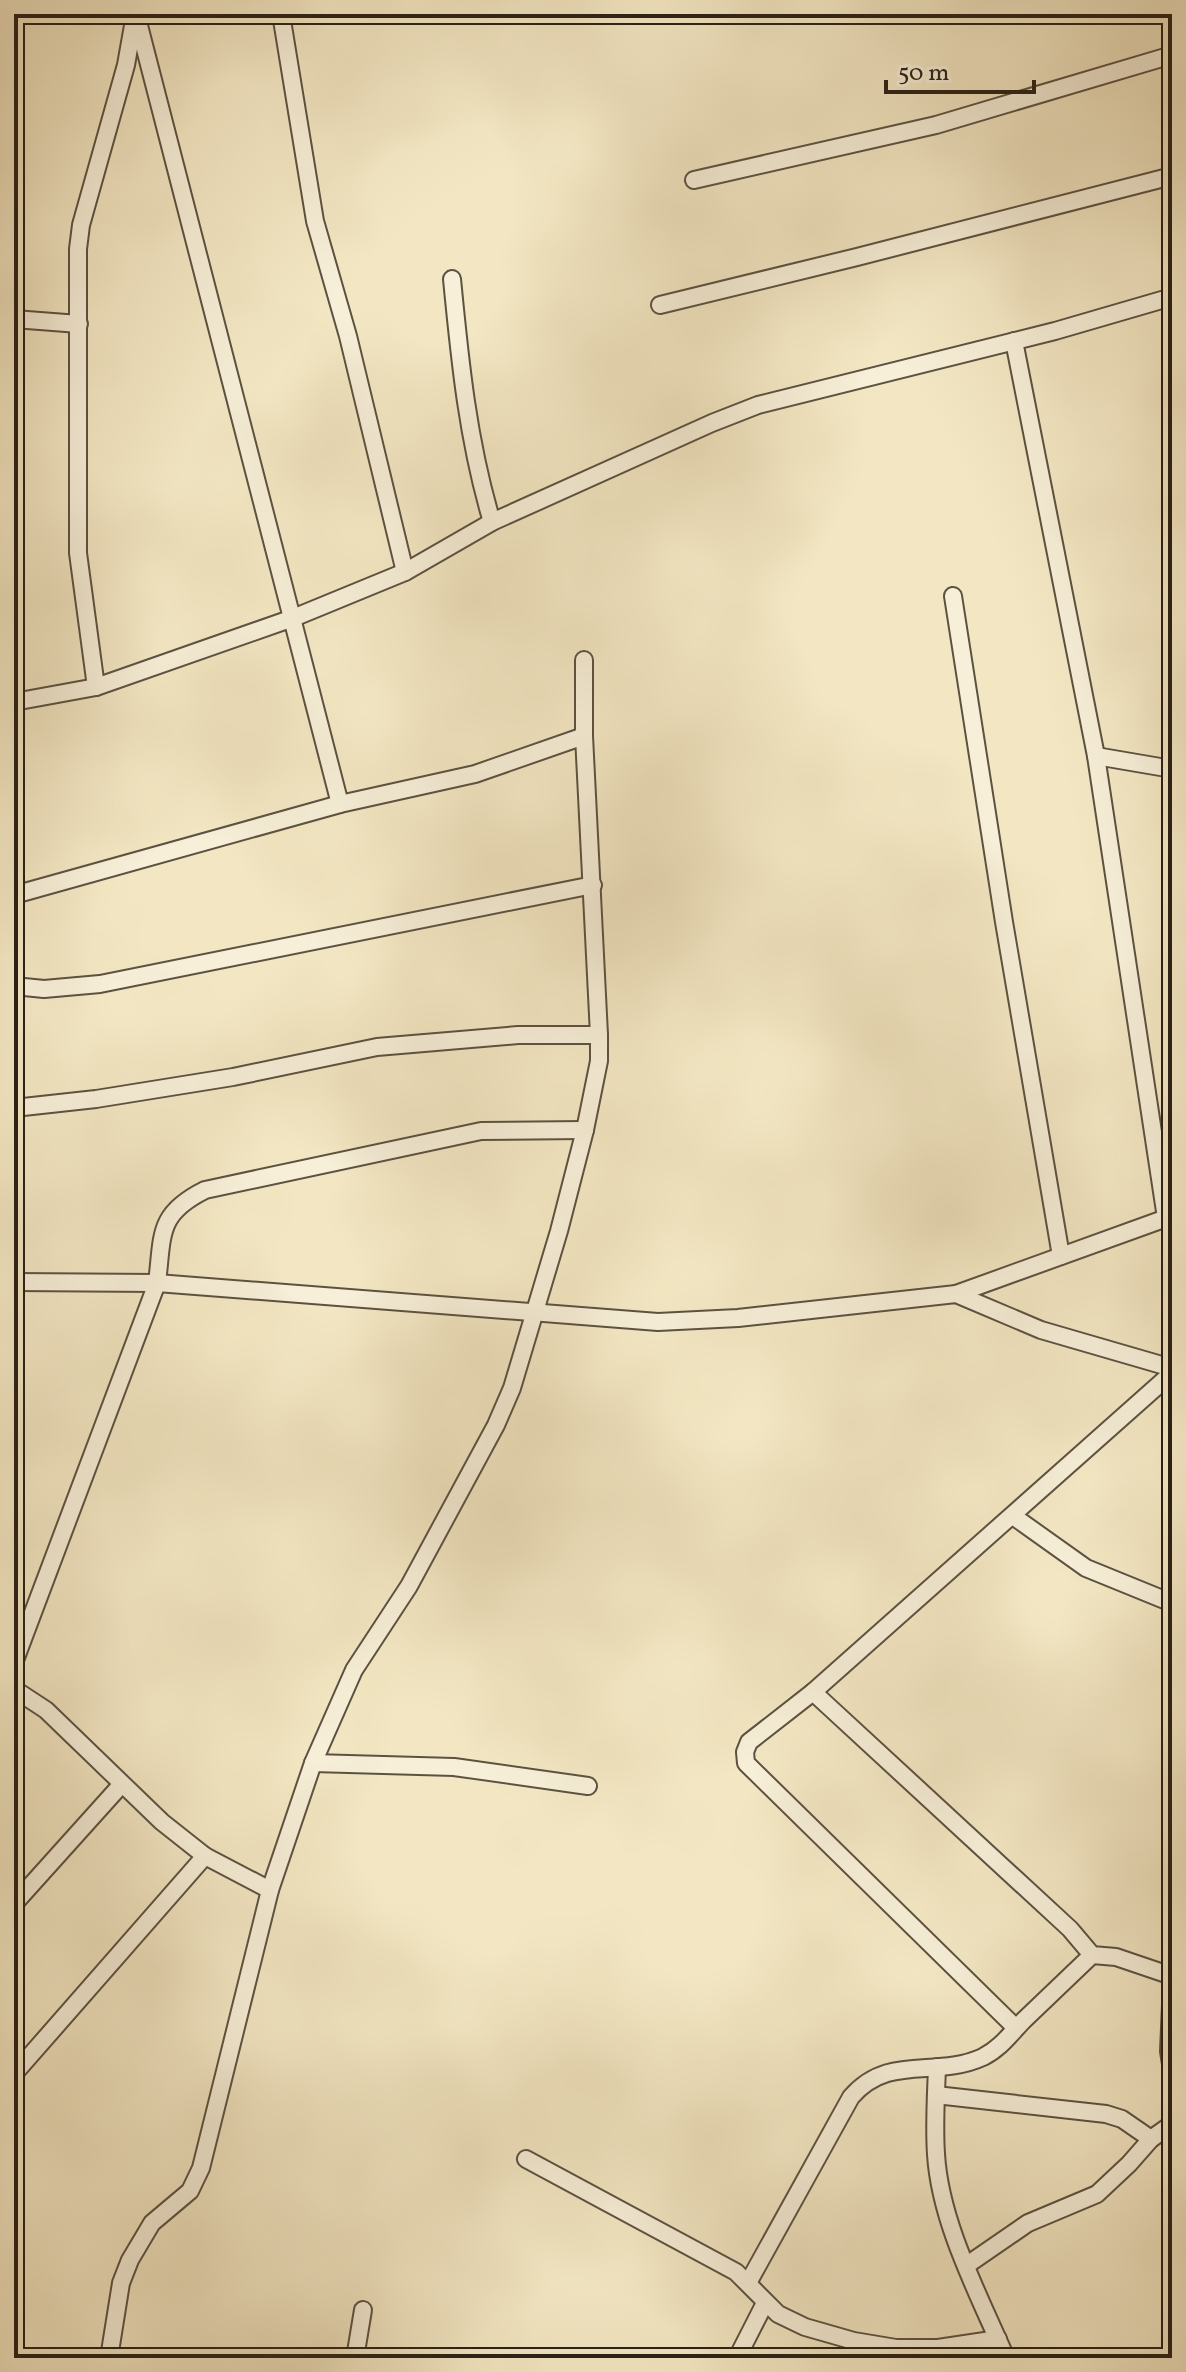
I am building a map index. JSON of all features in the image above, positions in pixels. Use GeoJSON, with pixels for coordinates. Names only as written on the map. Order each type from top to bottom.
{"type":"FeatureCollection","features":[{"type":"Feature","properties":{"kind":"street"},"geometry":{"type":"LineString","coordinates":[[96,687],[78,553],[78,249],[81,225],[126,65],[135,14]]}},
{"type":"Feature","properties":{"kind":"street"},"geometry":{"type":"LineString","coordinates":[[135,14],[340,804]]}},
{"type":"Feature","properties":{"kind":"street"},"geometry":{"type":"LineString","coordinates":[[281,14],[315,221],[348,336],[405,572]]}},
{"type":"Feature","properties":{"kind":"street"},"geometry":{"type":"LineString","coordinates":[[694,180],[936,125],[1172,55]]}},
{"type":"Feature","properties":{"kind":"street"},"geometry":{"type":"LineString","coordinates":[[660,305],[873,254],[1172,176]]}},
{"type":"Feature","properties":{"kind":"street"},"geometry":{"type":"LineString","coordinates":[[452,279],[461,381],[472,446],[492,522]]}},
{"type":"Feature","properties":{"kind":"street"},"geometry":{"type":"LineString","coordinates":[[14,702],[96,687],[293,618],[405,572],[492,522],[758,405],[1014,341],[1172,297]]}},
{"type":"Feature","properties":{"kind":"street"},"geometry":{"type":"LineString","coordinates":[[14,319],[79,324]]}},
{"type":"Feature","properties":{"kind":"street"},"geometry":{"type":"LineString","coordinates":[[14,1282],[157,1283],[658,1322],[738,1318],[956,1294],[1169,1217],[1096,756],[1014,341]]}},
{"type":"Feature","properties":{"kind":"street"},"geometry":{"type":"LineString","coordinates":[[953,596],[1006,937],[1061,1256]]}},
{"type":"Feature","properties":{"kind":"street"},"geometry":{"type":"LineString","coordinates":[[109,2358],[121,2283],[130,2260],[152,2223],[190,2191],[201,2168],[270,1890],[313,1763],[354,1670],[409,1586],[496,1425],[512,1388],[536,1311],[585,1130],[599,1061],[584,736],[584,660]]}},
{"type":"Feature","properties":{"kind":"street"},"geometry":{"type":"LineString","coordinates":[[14,895],[340,804],[475,774],[584,736]]}},
{"type":"Feature","properties":{"kind":"street"},"geometry":{"type":"LineString","coordinates":[[1096,756],[1172,769]]}},
{"type":"Feature","properties":{"kind":"street"},"geometry":{"type":"LineString","coordinates":[[14,986],[44,989],[100,984],[593,885]]}},
{"type":"Feature","properties":{"kind":"street"},"geometry":{"type":"LineString","coordinates":[[14,1108],[218,1080],[377,1047],[518,1035],[599,1035]]}},
{"type":"Feature","properties":{"kind":"street"},"geometry":{"type":"LineString","coordinates":[[14,1663],[157,1283],[164,1227],[172,1212],[187,1199],[205,1190],[481,1131],[585,1130]]}},
{"type":"Feature","properties":{"kind":"street"},"geometry":{"type":"LineString","coordinates":[[956,1294],[1041,1330],[1172,1371]]}},
{"type":"Feature","properties":{"kind":"street"},"geometry":{"type":"LineString","coordinates":[[1016,2028],[746,1763],[745,1752],[749,1742],[813,1692],[1172,1371]]}},
{"type":"Feature","properties":{"kind":"street"},"geometry":{"type":"LineString","coordinates":[[1013,1516],[1086,1568],[1172,1603]]}},
{"type":"Feature","properties":{"kind":"street"},"geometry":{"type":"LineString","coordinates":[[14,1689],[46,1710],[121,1785],[205,1856],[270,1890]]}},
{"type":"Feature","properties":{"kind":"street"},"geometry":{"type":"LineString","coordinates":[[813,1692],[1059,1919],[1092,1955],[1116,1957],[1172,1976]]}},
{"type":"Feature","properties":{"kind":"street"},"geometry":{"type":"LineString","coordinates":[[313,1763],[454,1767],[588,1786]]}},
{"type":"Feature","properties":{"kind":"street"},"geometry":{"type":"LineString","coordinates":[[14,1904],[121,1785]]}},
{"type":"Feature","properties":{"kind":"street"},"geometry":{"type":"LineString","coordinates":[[14,2074],[205,1856]]}},
{"type":"Feature","properties":{"kind":"street"},"geometry":{"type":"LineString","coordinates":[[748,2283],[851,2097],[865,2081],[887,2072],[964,2064],[986,2055],[1004,2043],[1092,1955]]}},
{"type":"Feature","properties":{"kind":"street"},"geometry":{"type":"LineString","coordinates":[[1172,1982],[1169,2051],[1172,2071]]}},
{"type":"Feature","properties":{"kind":"street"},"geometry":{"type":"LineString","coordinates":[[937,2067],[936,2155],[941,2191],[981,2304],[1006,2358]]}},
{"type":"Feature","properties":{"kind":"street"},"geometry":{"type":"LineString","coordinates":[[936,2095],[1106,2114],[1122,2119],[1151,2139]]}},
{"type":"Feature","properties":{"kind":"street"},"geometry":{"type":"LineString","coordinates":[[967,2265],[1028,2223],[1097,2194],[1151,2139],[1172,2124]]}},
{"type":"Feature","properties":{"kind":"street"},"geometry":{"type":"LineString","coordinates":[[526,2159],[736,2272],[778,2314],[805,2327],[854,2341],[896,2348],[938,2348],[998,2339]]}},
{"type":"Feature","properties":{"kind":"street"},"geometry":{"type":"LineString","coordinates":[[737,2358],[765,2303]]}},
{"type":"Feature","properties":{"kind":"street"},"geometry":{"type":"LineString","coordinates":[[355,2358],[363,2310]]}}]}
